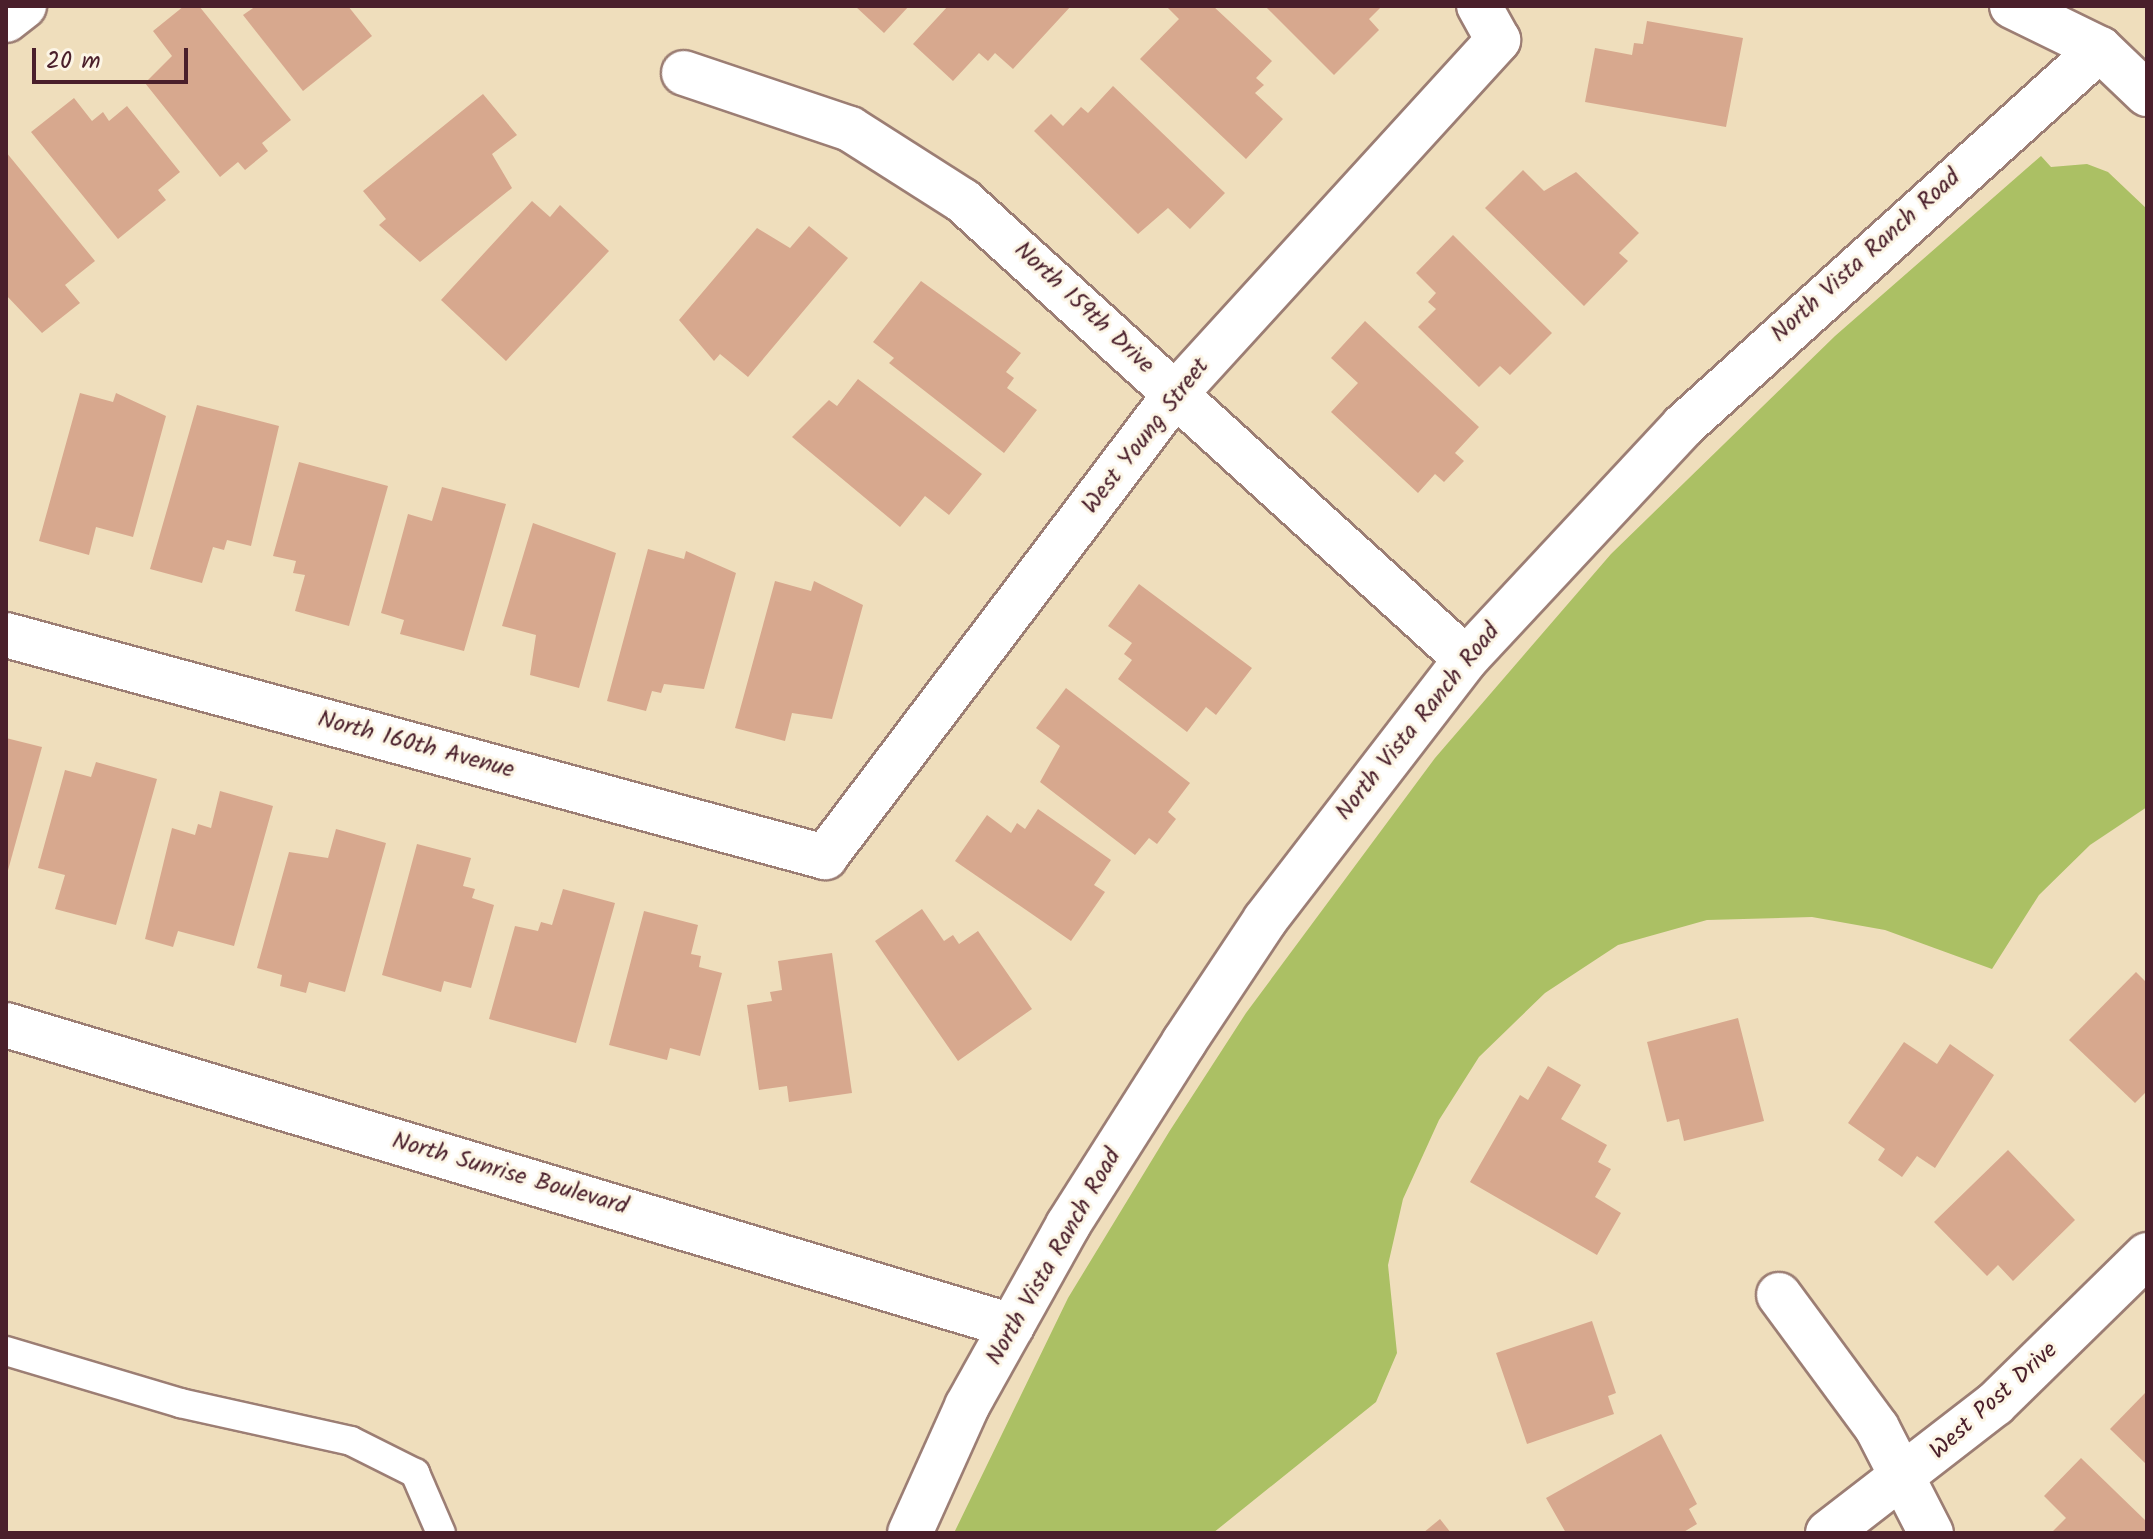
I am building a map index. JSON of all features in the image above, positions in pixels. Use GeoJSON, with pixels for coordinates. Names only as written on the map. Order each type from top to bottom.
{"type":"FeatureCollection","features":[{"type":"Feature","properties":{"kind":"street"},"geometry":{"type":"LineString","coordinates":[[6,20],[24,6]]}},
{"type":"Feature","properties":{"kind":"street"},"geometry":{"type":"LineString","coordinates":[[2012,6],[2100,49],[2147,94]]}},
{"type":"Feature","properties":{"kind":"street"},"geometry":{"type":"LineString","coordinates":[[2092,6],[2100,49]]}},
{"type":"Feature","properties":{"kind":"street","name":"West Young Street"},"geometry":{"type":"LineString","coordinates":[[825,857],[1176,393],[1488,23]]}},
{"type":"Feature","properties":{"kind":"street","name":"North Vista Ranch Road"},"geometry":{"type":"LineString","coordinates":[[910,1533],[1012,1326],[1068,1225],[1265,920],[1466,659],[1683,426],[2100,49]]}},
{"type":"Feature","properties":{"kind":"street","name":"North 159th Drive"},"geometry":{"type":"LineString","coordinates":[[684,73],[850,129],[950,193],[1176,393],[1466,659]]}},
{"type":"Feature","properties":{"kind":"street","name":"North 160th Avenue"},"geometry":{"type":"LineString","coordinates":[[6,635],[825,857]]}},
{"type":"Feature","properties":{"kind":"street","name":"North Sunrise Boulevard"},"geometry":{"type":"LineString","coordinates":[[6,1025],[1012,1326]]}},
{"type":"Feature","properties":{"kind":"street","name":"West Post Drive"},"geometry":{"type":"LineString","coordinates":[[1828,1533],[1904,1479],[1995,1404],[2147,1255]]}},
{"type":"Feature","properties":{"kind":"street"},"geometry":{"type":"LineString","coordinates":[[1779,1295],[1877,1428],[1931,1533]]}},
{"type":"Feature","properties":{"kind":"lane"},"geometry":{"type":"LineString","coordinates":[[6,1351],[180,1403],[351,1441],[415,1473],[441,1533]]}},
{"type":"Feature","properties":{"kind":"green space"},"geometry":{"type":"Polygon","coordinates":[[[2041,156],[2051,167],[2087,164],[2108,172],[2147,209],[2147,807],[2090,845],[2039,895],[1992,969],[1885,930],[1812,917],[1707,920],[1618,945],[1545,993],[1479,1057],[1439,1120],[1403,1199],[1388,1265],[1397,1353],[1376,1402],[1213,1533],[954,1533],[1068,1298],[1169,1132],[1246,1013],[1435,758],[1611,554],[1835,336],[2041,156]]]}},
{"type":"Feature","properties":{"kind":"building"},"geometry":{"type":"Polygon","coordinates":[[[184,6],[199,6],[291,120],[262,143],[268,151],[245,170],[238,162],[220,177],[145,83],[172,56],[153,31],[184,6]]]}},
{"type":"Feature","properties":{"kind":"building"},"geometry":{"type":"Polygon","coordinates":[[[256,6],[348,6],[372,36],[303,91],[243,15],[256,6]]]}},
{"type":"Feature","properties":{"kind":"building"},"geometry":{"type":"Polygon","coordinates":[[[855,6],[909,6],[884,33],[855,6]]]}},
{"type":"Feature","properties":{"kind":"building"},"geometry":{"type":"Polygon","coordinates":[[[948,6],[1071,6],[1013,69],[995,53],[988,61],[979,53],[953,81],[913,44],[948,6]]]}},
{"type":"Feature","properties":{"kind":"building"},"geometry":{"type":"Polygon","coordinates":[[[1166,6],[1213,6],[1272,61],[1256,78],[1264,85],[1255,93],[1283,119],[1246,159],[1140,59],[1179,19],[1166,6]]]}},
{"type":"Feature","properties":{"kind":"building"},"geometry":{"type":"Polygon","coordinates":[[[1265,6],[1382,6],[1369,19],[1379,30],[1334,75],[1265,6]]]}},
{"type":"Feature","properties":{"kind":"building"},"geometry":{"type":"Polygon","coordinates":[[[1647,21],[1743,38],[1726,127],[1585,102],[1595,48],[1632,55],[1634,43],[1643,44],[1647,21]]]}},
{"type":"Feature","properties":{"kind":"building"},"geometry":{"type":"Polygon","coordinates":[[[1113,86],[1225,193],[1190,229],[1168,208],[1138,234],[1034,131],[1051,114],[1063,126],[1081,107],[1088,113],[1113,86]]]}},
{"type":"Feature","properties":{"kind":"building"},"geometry":{"type":"Polygon","coordinates":[[[483,94],[517,135],[492,154],[512,188],[420,262],[379,225],[386,219],[363,191],[483,94]]]}},
{"type":"Feature","properties":{"kind":"building"},"geometry":{"type":"Polygon","coordinates":[[[74,98],[92,121],[103,112],[109,121],[127,106],[180,172],[158,190],[166,200],[118,239],[31,132],[74,98]]]}},
{"type":"Feature","properties":{"kind":"building"},"geometry":{"type":"Polygon","coordinates":[[[6,152],[95,261],[65,285],[80,303],[42,333],[6,295],[6,152]]]}},
{"type":"Feature","properties":{"kind":"building"},"geometry":{"type":"Polygon","coordinates":[[[1523,170],[1544,191],[1576,172],[1639,233],[1619,253],[1628,261],[1584,306],[1485,208],[1523,170]]]}},
{"type":"Feature","properties":{"kind":"building"},"geometry":{"type":"Polygon","coordinates":[[[532,201],[550,217],[560,205],[609,251],[506,361],[441,300],[532,201]]]}},
{"type":"Feature","properties":{"kind":"building"},"geometry":{"type":"Polygon","coordinates":[[[809,226],[848,258],[748,377],[720,354],[714,361],[679,320],[757,228],[790,248],[809,226]]]}},
{"type":"Feature","properties":{"kind":"building"},"geometry":{"type":"Polygon","coordinates":[[[1453,235],[1552,333],[1510,375],[1500,366],[1479,387],[1418,327],[1436,309],[1428,302],[1436,293],[1416,273],[1453,235]]]}},
{"type":"Feature","properties":{"kind":"building"},"geometry":{"type":"Polygon","coordinates":[[[921,281],[1021,353],[1006,372],[1014,378],[1007,388],[1037,410],[1004,453],[889,363],[894,358],[873,342],[921,281]]]}},
{"type":"Feature","properties":{"kind":"building"},"geometry":{"type":"Polygon","coordinates":[[[1365,321],[1479,427],[1455,453],[1464,461],[1444,482],[1435,474],[1418,493],[1331,412],[1358,383],[1331,358],[1365,321]]]}},
{"type":"Feature","properties":{"kind":"building"},"geometry":{"type":"Polygon","coordinates":[[[858,379],[982,474],[949,515],[925,496],[900,527],[792,437],[829,400],[837,406],[858,379]]]}},
{"type":"Feature","properties":{"kind":"building"},"geometry":{"type":"Polygon","coordinates":[[[80,393],[113,402],[116,393],[166,416],[133,537],[96,527],[89,555],[39,541],[80,393]]]}},
{"type":"Feature","properties":{"kind":"building"},"geometry":{"type":"Polygon","coordinates":[[[197,405],[279,426],[251,546],[227,540],[224,550],[213,547],[202,583],[150,569],[197,405]]]}},
{"type":"Feature","properties":{"kind":"building"},"geometry":{"type":"Polygon","coordinates":[[[299,462],[388,486],[349,626],[295,611],[305,575],[293,573],[296,561],[273,556],[299,462]]]}},
{"type":"Feature","properties":{"kind":"building"},"geometry":{"type":"Polygon","coordinates":[[[442,487],[506,504],[464,651],[400,634],[404,620],[381,613],[408,514],[432,521],[442,487]]]}},
{"type":"Feature","properties":{"kind":"building"},"geometry":{"type":"Polygon","coordinates":[[[533,523],[616,553],[579,688],[530,675],[536,635],[502,626],[533,523]]]}},
{"type":"Feature","properties":{"kind":"building"},"geometry":{"type":"Polygon","coordinates":[[[648,549],[684,559],[686,551],[736,573],[704,689],[664,684],[661,693],[652,691],[646,711],[607,701],[648,549]]]}},
{"type":"Feature","properties":{"kind":"building"},"geometry":{"type":"Polygon","coordinates":[[[775,581],[811,591],[814,581],[863,605],[832,719],[792,713],[785,741],[735,728],[775,581]]]}},
{"type":"Feature","properties":{"kind":"building"},"geometry":{"type":"Polygon","coordinates":[[[1139,584],[1252,668],[1216,715],[1206,707],[1187,732],[1118,679],[1132,660],[1124,654],[1132,643],[1108,626],[1139,584]]]}},
{"type":"Feature","properties":{"kind":"building"},"geometry":{"type":"Polygon","coordinates":[[[1066,688],[1190,783],[1168,812],[1176,819],[1157,844],[1149,838],[1135,855],[1040,782],[1060,746],[1036,728],[1066,688]]]}},
{"type":"Feature","properties":{"kind":"building"},"geometry":{"type":"Polygon","coordinates":[[[6,738],[42,747],[7,874],[6,874],[6,738]]]}},
{"type":"Feature","properties":{"kind":"building"},"geometry":{"type":"Polygon","coordinates":[[[96,762],[157,779],[116,925],[55,909],[65,875],[38,868],[65,770],[91,777],[96,762]]]}},
{"type":"Feature","properties":{"kind":"building"},"geometry":{"type":"Polygon","coordinates":[[[220,791],[273,806],[234,946],[178,931],[173,947],[145,939],[172,828],[195,835],[198,824],[211,828],[220,791]]]}},
{"type":"Feature","properties":{"kind":"building"},"geometry":{"type":"Polygon","coordinates":[[[1038,809],[1111,860],[1094,885],[1105,892],[1071,941],[955,861],[987,815],[1011,833],[1017,823],[1025,829],[1038,809]]]}},
{"type":"Feature","properties":{"kind":"building"},"geometry":{"type":"Polygon","coordinates":[[[336,829],[386,843],[345,992],[309,982],[306,993],[280,986],[282,975],[257,968],[289,852],[328,858],[336,829]]]}},
{"type":"Feature","properties":{"kind":"building"},"geometry":{"type":"Polygon","coordinates":[[[417,844],[471,858],[463,886],[475,889],[472,898],[494,905],[471,988],[444,981],[441,992],[382,975],[417,844]]]}},
{"type":"Feature","properties":{"kind":"building"},"geometry":{"type":"Polygon","coordinates":[[[563,889],[615,903],[576,1043],[489,1019],[515,926],[538,931],[541,922],[552,925],[563,889]]]}},
{"type":"Feature","properties":{"kind":"building"},"geometry":{"type":"Polygon","coordinates":[[[922,909],[944,941],[953,935],[959,944],[978,931],[1032,1009],[958,1061],[875,941],[922,909]]]}},
{"type":"Feature","properties":{"kind":"building"},"geometry":{"type":"Polygon","coordinates":[[[644,911],[698,925],[691,954],[701,956],[699,967],[722,973],[700,1056],[670,1048],[667,1060],[609,1045],[644,911]]]}},
{"type":"Feature","properties":{"kind":"building"},"geometry":{"type":"Polygon","coordinates":[[[832,953],[852,1093],[789,1102],[787,1086],[759,1090],[747,1005],[772,1001],[770,992],[782,990],[778,961],[832,953]]]}},
{"type":"Feature","properties":{"kind":"building"},"geometry":{"type":"Polygon","coordinates":[[[2136,972],[2147,983],[2147,1091],[2135,1103],[2069,1040],[2136,972]]]}},
{"type":"Feature","properties":{"kind":"building"},"geometry":{"type":"Polygon","coordinates":[[[1738,1018],[1764,1121],[1684,1141],[1679,1119],[1667,1122],[1647,1042],[1738,1018]]]}},
{"type":"Feature","properties":{"kind":"building"},"geometry":{"type":"Polygon","coordinates":[[[1904,1042],[1937,1064],[1950,1044],[1994,1075],[1935,1168],[1917,1156],[1902,1177],[1878,1160],[1885,1149],[1848,1123],[1904,1042]]]}},
{"type":"Feature","properties":{"kind":"building"},"geometry":{"type":"Polygon","coordinates":[[[1548,1066],[1581,1085],[1561,1119],[1607,1145],[1598,1162],[1611,1169],[1595,1197],[1621,1213],[1597,1255],[1470,1182],[1520,1095],[1528,1100],[1548,1066]]]}},
{"type":"Feature","properties":{"kind":"building"},"geometry":{"type":"Polygon","coordinates":[[[2008,1150],[2075,1220],[2013,1281],[1998,1265],[1987,1276],[1934,1222],[2008,1150]]]}},
{"type":"Feature","properties":{"kind":"building"},"geometry":{"type":"Polygon","coordinates":[[[1592,1321],[1616,1393],[1608,1396],[1614,1414],[1527,1444],[1496,1353],[1592,1321]]]}},
{"type":"Feature","properties":{"kind":"building"},"geometry":{"type":"Polygon","coordinates":[[[2147,1391],[2147,1465],[2110,1429],[2147,1391]]]}},
{"type":"Feature","properties":{"kind":"building"},"geometry":{"type":"Polygon","coordinates":[[[1661,1434],[1697,1504],[1689,1509],[1697,1524],[1682,1533],[1566,1533],[1546,1498],[1661,1434]]]}},
{"type":"Feature","properties":{"kind":"building"},"geometry":{"type":"Polygon","coordinates":[[[2081,1458],[2147,1522],[2147,1533],[2051,1533],[2066,1518],[2044,1496],[2081,1458]]]}},
{"type":"Feature","properties":{"kind":"building"},"geometry":{"type":"Polygon","coordinates":[[[1440,1519],[1451,1533],[1423,1533],[1440,1519]]]}}]}
